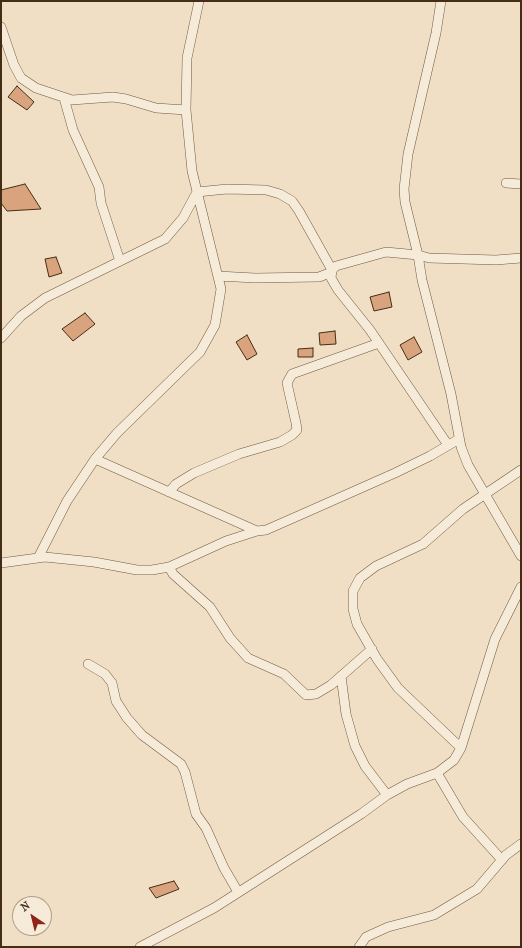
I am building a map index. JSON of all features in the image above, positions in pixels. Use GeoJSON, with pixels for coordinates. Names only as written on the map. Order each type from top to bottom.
{"type":"FeatureCollection","features":[{"type":"Feature","properties":{"kind":"street"},"geometry":{"type":"LineString","coordinates":[[38,558],[68,501],[95,459],[117,433],[200,352],[215,325],[221,289],[192,171],[186,110],[187,58],[199,1]]}},
{"type":"Feature","properties":{"kind":"street"},"geometry":{"type":"LineString","coordinates":[[441,1],[436,33],[408,154],[405,182],[405,202],[418,255],[422,280],[451,394],[459,439],[468,465],[521,556]]}},
{"type":"Feature","properties":{"kind":"street"},"geometry":{"type":"LineString","coordinates":[[1,27],[14,65],[21,78],[36,88],[72,100],[113,97],[156,108],[186,110]]}},
{"type":"Feature","properties":{"kind":"street"},"geometry":{"type":"LineString","coordinates":[[64,98],[73,130],[99,187],[101,203],[120,261]]}},
{"type":"Feature","properties":{"kind":"street"},"geometry":{"type":"LineString","coordinates":[[506,183],[521,184]]}},
{"type":"Feature","properties":{"kind":"street"},"geometry":{"type":"LineString","coordinates":[[197,192],[227,189],[266,190],[280,194],[292,201],[332,271],[331,278],[338,290],[379,343],[448,445]]}},
{"type":"Feature","properties":{"kind":"street"},"geometry":{"type":"LineString","coordinates":[[1,338],[21,316],[45,298],[165,239],[183,218],[197,192]]}},
{"type":"Feature","properties":{"kind":"street"},"geometry":{"type":"LineString","coordinates":[[218,276],[254,278],[319,277],[332,271],[336,266],[386,252],[418,255],[429,258],[501,260],[521,258]]}},
{"type":"Feature","properties":{"kind":"street"},"geometry":{"type":"LineString","coordinates":[[319,277],[323,282],[338,290]]}},
{"type":"Feature","properties":{"kind":"street"},"geometry":{"type":"LineString","coordinates":[[169,492],[176,484],[194,473],[239,454],[280,442],[292,435],[296,430],[296,423],[287,383],[292,374],[379,343]]}},
{"type":"Feature","properties":{"kind":"street"},"geometry":{"type":"LineString","coordinates":[[1,563],[38,558],[61,558],[137,570],[152,570],[169,567],[226,541],[257,531],[266,530],[322,506],[395,473],[459,439]]}},
{"type":"Feature","properties":{"kind":"street"},"geometry":{"type":"LineString","coordinates":[[95,459],[257,531]]}},
{"type":"Feature","properties":{"kind":"street"},"geometry":{"type":"LineString","coordinates":[[461,748],[398,688],[357,624],[353,609],[353,591],[360,578],[376,566],[424,544],[462,509],[521,470]]}},
{"type":"Feature","properties":{"kind":"street"},"geometry":{"type":"LineString","coordinates":[[169,567],[173,574],[210,607],[230,638],[248,658],[284,674],[300,692],[306,695],[316,694],[331,685],[372,649]]}},
{"type":"Feature","properties":{"kind":"street"},"geometry":{"type":"LineString","coordinates":[[140,947],[195,919],[282,865],[387,795],[407,784],[437,773],[454,760],[461,748],[495,639],[521,587]]}},
{"type":"Feature","properties":{"kind":"street"},"geometry":{"type":"LineString","coordinates":[[88,664],[105,674],[112,683],[116,701],[127,718],[142,735],[181,764],[185,772],[196,814],[206,828],[224,868],[238,892]]}},
{"type":"Feature","properties":{"kind":"street"},"geometry":{"type":"LineString","coordinates":[[341,676],[346,714],[355,746],[366,766],[387,795]]}},
{"type":"Feature","properties":{"kind":"street"},"geometry":{"type":"LineString","coordinates":[[437,773],[463,817],[502,860]]}},
{"type":"Feature","properties":{"kind":"street"},"geometry":{"type":"LineString","coordinates":[[359,947],[366,937],[388,927],[434,915],[477,889],[506,854],[521,844]]}},
{"type":"Feature","properties":{"kind":"building"},"geometry":{"type":"Polygon","coordinates":[[[17,86],[34,102],[27,110],[8,97],[17,86]]]}},
{"type":"Feature","properties":{"kind":"building"},"geometry":{"type":"Polygon","coordinates":[[[25,184],[41,209],[7,211],[1,203],[1,190],[25,184]]]}},
{"type":"Feature","properties":{"kind":"building"},"geometry":{"type":"Polygon","coordinates":[[[56,257],[62,273],[49,277],[45,259],[56,257]]]}},
{"type":"Feature","properties":{"kind":"building"},"geometry":{"type":"Polygon","coordinates":[[[389,292],[392,307],[374,311],[370,297],[389,292]]]}},
{"type":"Feature","properties":{"kind":"building"},"geometry":{"type":"Polygon","coordinates":[[[85,313],[95,324],[73,341],[62,329],[85,313]]]}},
{"type":"Feature","properties":{"kind":"building"},"geometry":{"type":"Polygon","coordinates":[[[335,331],[336,344],[320,345],[319,333],[335,331]]]}},
{"type":"Feature","properties":{"kind":"building"},"geometry":{"type":"Polygon","coordinates":[[[247,335],[257,354],[247,360],[236,342],[247,335]]]}},
{"type":"Feature","properties":{"kind":"building"},"geometry":{"type":"Polygon","coordinates":[[[414,337],[422,352],[408,360],[400,345],[414,337]]]}},
{"type":"Feature","properties":{"kind":"building"},"geometry":{"type":"Polygon","coordinates":[[[313,348],[313,357],[298,357],[298,349],[313,348]]]}},
{"type":"Feature","properties":{"kind":"building"},"geometry":{"type":"Polygon","coordinates":[[[174,881],[179,889],[156,898],[149,888],[174,881]]]}}]}
